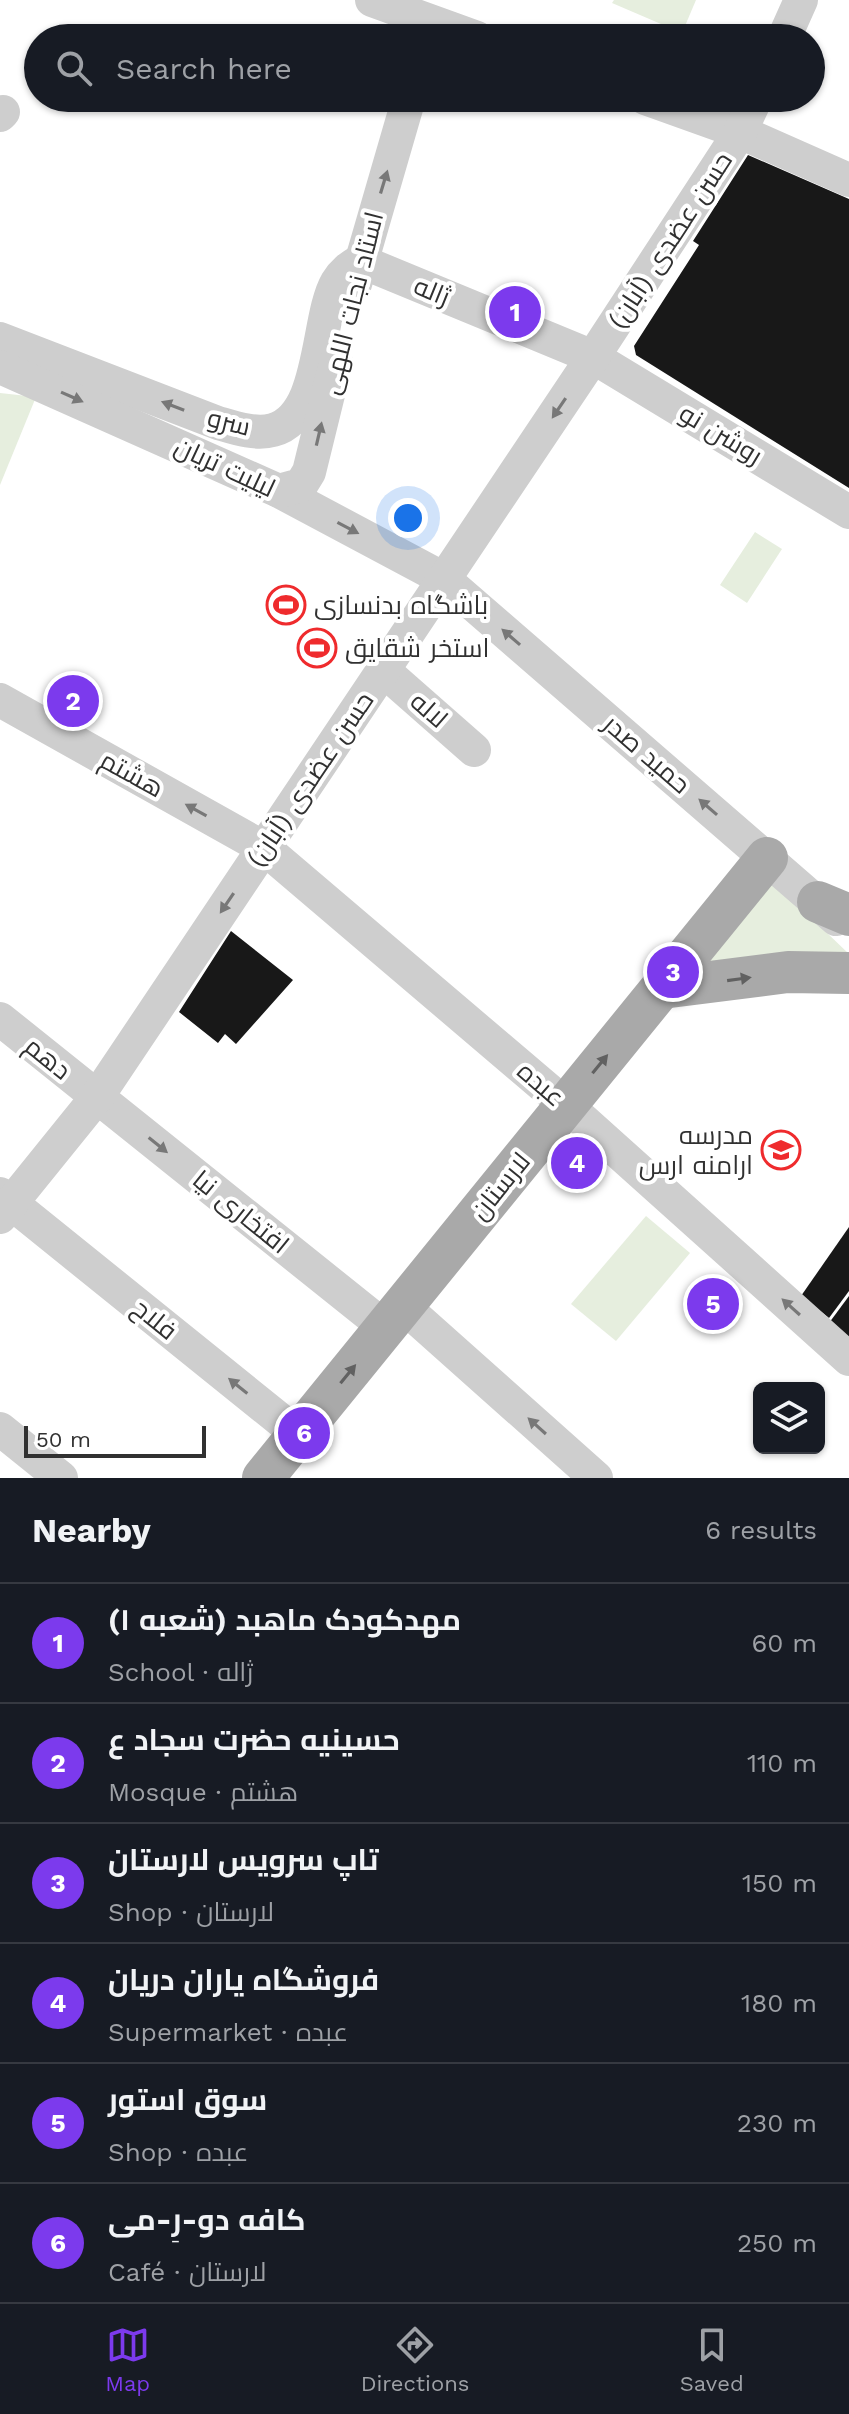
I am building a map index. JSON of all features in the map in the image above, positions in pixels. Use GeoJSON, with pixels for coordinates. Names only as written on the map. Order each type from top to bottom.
{"type":"FeatureCollection","features":[{"type":"Feature","properties":{"kind":"main road","name":"لارستان"},"geometry":{"type":"LineString","coordinates":[[263,1478],[767,858]]}},
{"type":"Feature","properties":{"kind":"main road"},"geometry":{"type":"LineString","coordinates":[[662,988],[788,972],[849,973]]}},
{"type":"Feature","properties":{"kind":"street"},"geometry":{"type":"LineString","coordinates":[[372,0],[433,20]]}},
{"type":"Feature","properties":{"kind":"street"},"geometry":{"type":"LineString","coordinates":[[790,24],[801,0]]}},
{"type":"Feature","properties":{"kind":"street","name":"استاد نجات اللهی"},"geometry":{"type":"LineString","coordinates":[[279,491],[301,485],[312,465],[360,261],[405,112]]}},
{"type":"Feature","properties":{"kind":"street"},"geometry":{"type":"LineString","coordinates":[[684,112],[740,132],[849,180]]}},
{"type":"Feature","properties":{"kind":"street","name":"حسن عضدی (آبان)"},"geometry":{"type":"LineString","coordinates":[[4,1205],[97,1097],[593,357],[740,132],[749,112]]}},
{"type":"Feature","properties":{"kind":"street","name":"سرو"},"geometry":{"type":"LineString","coordinates":[[0,339],[218,423],[239,429],[273,430],[292,417],[300,407],[311,382],[335,285],[345,271],[360,261]]}},
{"type":"Feature","properties":{"kind":"street","name":"ژاله"},"geometry":{"type":"LineString","coordinates":[[360,261],[593,357]]}},
{"type":"Feature","properties":{"kind":"street","name":"روشن نو"},"geometry":{"type":"LineString","coordinates":[[593,357],[849,512]]}},
{"type":"Feature","properties":{"kind":"street","name":"لیلیت تریان"},"geometry":{"type":"LineString","coordinates":[[0,367],[279,491],[444,579]]}},
{"type":"Feature","properties":{"kind":"street","name":"حمید صدر"},"geometry":{"type":"LineString","coordinates":[[444,579],[767,858],[833,908],[849,932]]}},
{"type":"Feature","properties":{"kind":"street","name":"لاله"},"geometry":{"type":"LineString","coordinates":[[383,670],[474,750]]}},
{"type":"Feature","properties":{"kind":"street","name":"هشتم"},"geometry":{"type":"LineString","coordinates":[[0,700],[264,848]]}},
{"type":"Feature","properties":{"kind":"street","name":"عبده"},"geometry":{"type":"LineString","coordinates":[[264,848],[566,1105],[849,1359]]}},
{"type":"Feature","properties":{"kind":"street","name":"دهم"},"geometry":{"type":"LineString","coordinates":[[0,1019],[97,1097]]}},
{"type":"Feature","properties":{"kind":"street","name":"افتخاری نیا"},"geometry":{"type":"LineString","coordinates":[[97,1097],[394,1317],[596,1478]]}},
{"type":"Feature","properties":{"kind":"street","name":"فلاح"},"geometry":{"type":"LineString","coordinates":[[4,1205],[299,1435]]}},
{"type":"Feature","properties":{"kind":"street"},"geometry":{"type":"LineString","coordinates":[[0,1429],[61,1478]]}},
{"type":"Feature","properties":{"kind":"green space"},"geometry":{"type":"Polygon","coordinates":[[[614,0],[696,0],[686,24],[661,24],[612,3],[614,0]]]}},
{"type":"Feature","properties":{"kind":"green space"},"geometry":{"type":"Polygon","coordinates":[[[0,393],[36,397],[0,485],[0,393]]]}},
{"type":"Feature","properties":{"kind":"green space"},"geometry":{"type":"Polygon","coordinates":[[[755,532],[782,549],[747,603],[720,585],[755,532]]]}},
{"type":"Feature","properties":{"kind":"green space"},"geometry":{"type":"Polygon","coordinates":[[[773,881],[849,954],[691,983],[773,881]]]}},
{"type":"Feature","properties":{"kind":"green space"},"geometry":{"type":"Polygon","coordinates":[[[646,1216],[690,1253],[616,1341],[571,1304],[646,1216]]]}},
{"type":"Feature","properties":{"kind":"building"},"geometry":{"type":"Polygon","coordinates":[[[748,155],[849,199],[849,488],[636,355],[634,346],[699,245],[693,241],[748,155]]]}},
{"type":"Feature","properties":{"kind":"building"},"geometry":{"type":"Polygon","coordinates":[[[231,931],[293,980],[236,1044],[225,1034],[218,1043],[179,1012],[231,931]]]}},
{"type":"Feature","properties":{"kind":"building"},"geometry":{"type":"Polygon","coordinates":[[[849,1227],[849,1291],[829,1318],[801,1296],[849,1227]]]}},
{"type":"Feature","properties":{"kind":"building"},"geometry":{"type":"Polygon","coordinates":[[[849,1296],[849,1340],[829,1323],[849,1296]]]}},
{"type":"Feature","properties":{"kind":"place","name":"مهدکودک ماهبد (شعبه ۱)"},"geometry":{"type":"Point","coordinates":[515,312]}},
{"type":"Feature","properties":{"kind":"place","name":"باشگاه بدنسازی"},"geometry":{"type":"Point","coordinates":[286,605]}},
{"type":"Feature","properties":{"kind":"place","name":"استخر شقایق"},"geometry":{"type":"Point","coordinates":[317,648]}},
{"type":"Feature","properties":{"kind":"place","name":"حسینیه حضرت سجاد ع"},"geometry":{"type":"Point","coordinates":[73,701]}},
{"type":"Feature","properties":{"kind":"place","name":"تاپ سرویس لارستان"},"geometry":{"type":"Point","coordinates":[673,972]}},
{"type":"Feature","properties":{"kind":"place","name":"مدرسه ارامنه ارس"},"geometry":{"type":"Point","coordinates":[781,1150]}},
{"type":"Feature","properties":{"kind":"place","name":"فروشگاه یاران دریان"},"geometry":{"type":"Point","coordinates":[577,1163]}},
{"type":"Feature","properties":{"kind":"place","name":"سوق استور"},"geometry":{"type":"Point","coordinates":[713,1304]}},
{"type":"Feature","properties":{"kind":"place","name":"کافه دو-رِ-می"},"geometry":{"type":"Point","coordinates":[304,1433]}}]}
